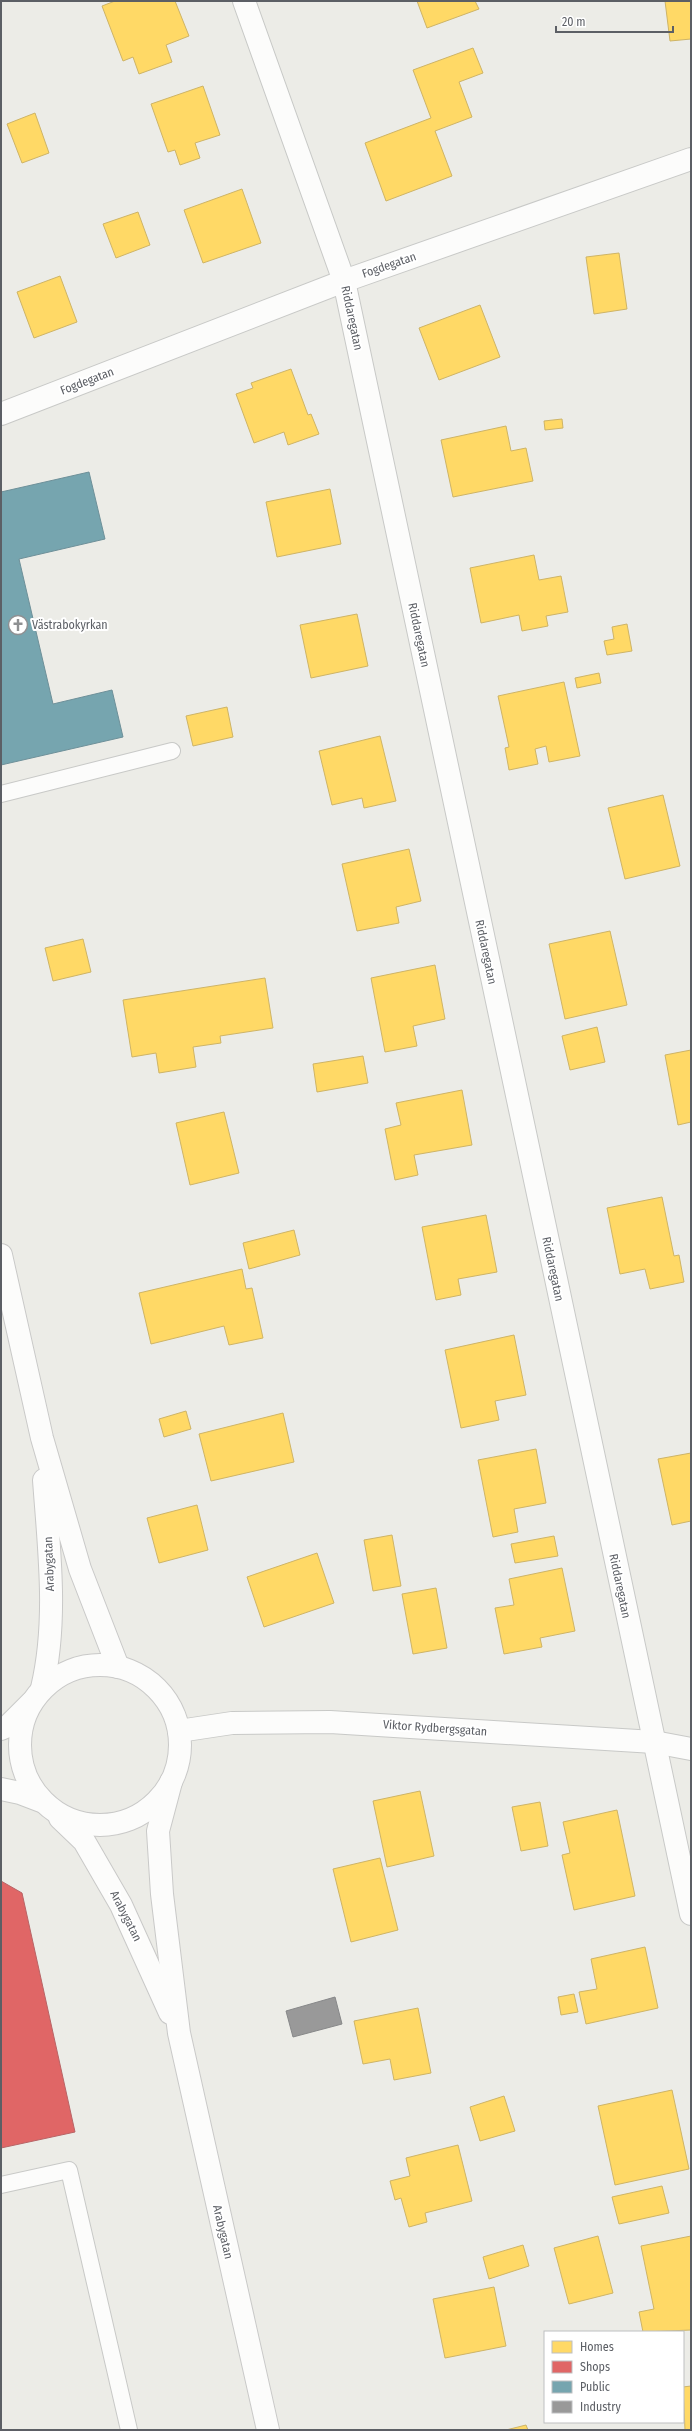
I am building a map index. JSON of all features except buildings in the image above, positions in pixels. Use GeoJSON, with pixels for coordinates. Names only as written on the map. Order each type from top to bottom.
{"type":"FeatureCollection","features":[{"type":"Feature","properties":{"kind":"street","name":"Riddaregatan"},"geometry":{"type":"LineString","coordinates":[[244,1],[344,280],[691,1914]]}},
{"type":"Feature","properties":{"kind":"street","name":"Fogdegatan"},"geometry":{"type":"LineString","coordinates":[[1,414],[344,280],[691,159]]}},
{"type":"Feature","properties":{"kind":"street","name":"Arabygatan"},"geometry":{"type":"LineString","coordinates":[[1,1255],[42,1438],[80,1568],[118,1667]]}},
{"type":"Feature","properties":{"kind":"street","name":"Arabygatan"},"geometry":{"type":"LineString","coordinates":[[42,1438],[50,1574],[47,1668],[37,1696],[21,1728],[19,1754],[26,1779],[47,1806],[84,1841],[121,1905],[144,1951],[179,2033]]}},
{"type":"Feature","properties":{"kind":"street"},"geometry":{"type":"LineString","coordinates":[[1,1730],[8,1726],[60,1675],[81,1667],[100,1665],[118,1667],[134,1673],[160,1692],[175,1716],[179,1731],[179,1760],[171,1782],[161,1797],[149,1809],[135,1818],[120,1823],[97,1826],[82,1823],[20,1793],[1,1789]]}},
{"type":"Feature","properties":{"kind":"street","name":"Viktor Rydbergsgatan"},"geometry":{"type":"LineString","coordinates":[[179,1731],[232,1723],[330,1722],[654,1742],[691,1749]]}},
{"type":"Feature","properties":{"kind":"street","name":"Arabygatan"},"geometry":{"type":"LineString","coordinates":[[171,1782],[158,1831],[162,1894],[179,2033],[268,2430]]}},
{"type":"Feature","properties":{"kind":"lane"},"geometry":{"type":"LineString","coordinates":[[1,794],[172,751]]}},
{"type":"Feature","properties":{"kind":"lane"},"geometry":{"type":"LineString","coordinates":[[1,2185],[69,2170],[129,2430]]}},
{"type":"Feature","properties":{"kind":"place","name":"Västrabokyrkan"},"geometry":{"type":"Point","coordinates":[18,625]}}]}
